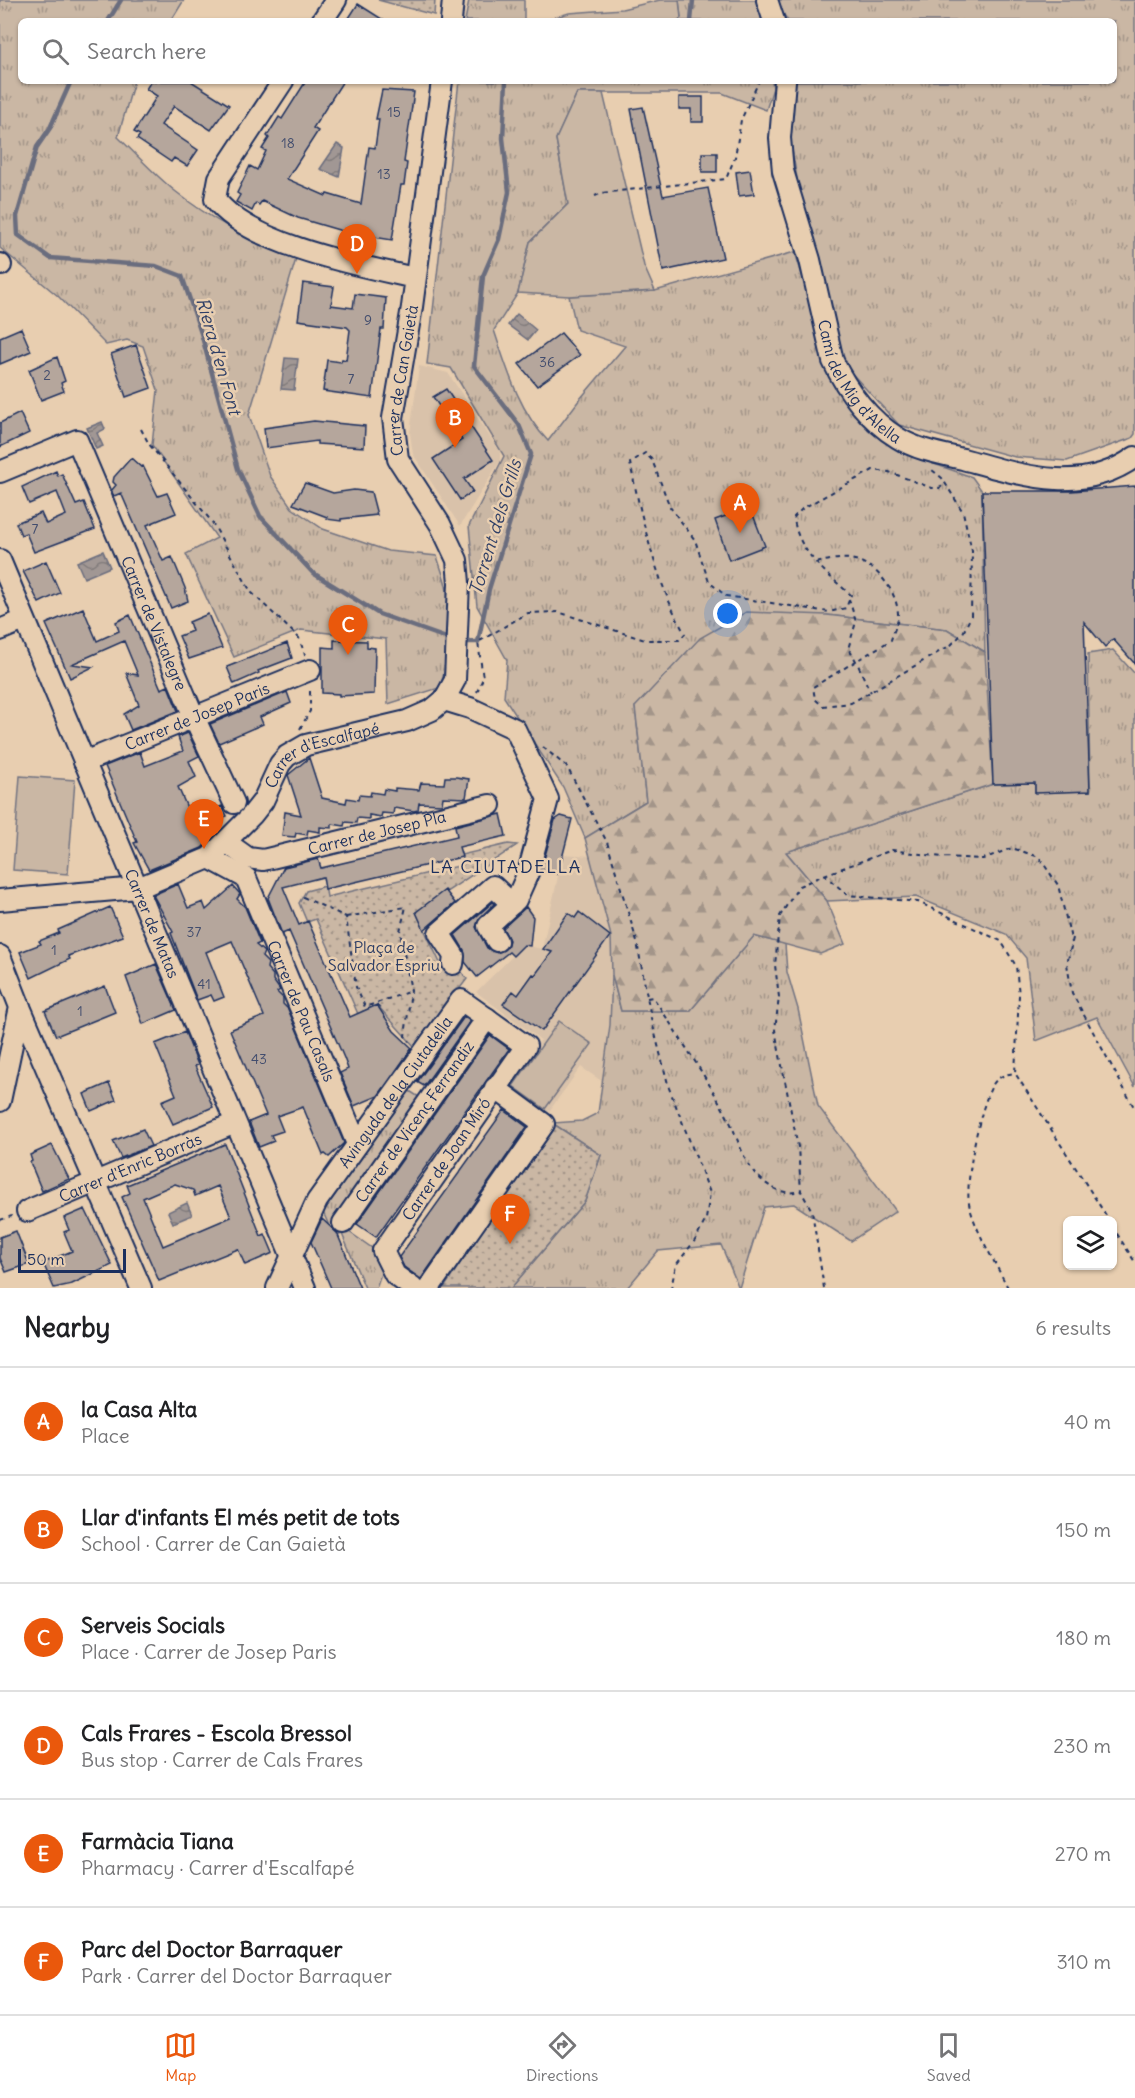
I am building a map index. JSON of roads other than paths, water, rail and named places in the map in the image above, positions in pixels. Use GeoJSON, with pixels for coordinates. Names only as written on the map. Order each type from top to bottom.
{"type":"FeatureCollection","features":[{"type":"Feature","properties":{"kind":"street"},"geometry":{"type":"LineString","coordinates":[[324,18],[336,0]]}},
{"type":"Feature","properties":{"kind":"street"},"geometry":{"type":"LineString","coordinates":[[451,18],[453,0]]}},
{"type":"Feature","properties":{"kind":"street"},"geometry":{"type":"LineString","coordinates":[[767,0],[773,18]]}},
{"type":"Feature","properties":{"kind":"street"},"geometry":{"type":"LineString","coordinates":[[281,84],[219,178],[215,199],[224,211],[290,244],[358,266],[416,278]]}},
{"type":"Feature","properties":{"kind":"street","name":"Carrer de Can Gaietà"},"geometry":{"type":"LineString","coordinates":[[442,84],[416,278],[393,418],[398,459],[440,524],[457,560],[459,584],[455,680],[444,700]]}},
{"type":"Feature","properties":{"kind":"street","name":"Camí del Mig d'Alella"},"geometry":{"type":"LineString","coordinates":[[785,84],[780,123],[783,171],[810,260],[833,362],[840,376],[862,406],[892,434],[916,447],[1024,476],[1048,480],[1091,476],[1110,470],[1135,457]]}},
{"type":"Feature","properties":{"kind":"street","name":"Carrer de Vistalegre"},"geometry":{"type":"LineString","coordinates":[[0,472],[78,440],[194,717],[234,803]]}},
{"type":"Feature","properties":{"kind":"street","name":"Carrer de Matas"},"geometry":{"type":"LineString","coordinates":[[0,560],[305,1288]]}},
{"type":"Feature","properties":{"kind":"street"},"geometry":{"type":"LineString","coordinates":[[0,630],[24,620]]}},
{"type":"Feature","properties":{"kind":"street","name":"Carrer de Josep Paris"},"geometry":{"type":"LineString","coordinates":[[84,762],[310,669]]}},
{"type":"Feature","properties":{"kind":"street"},"geometry":{"type":"LineString","coordinates":[[444,700],[470,708],[515,729],[548,799],[528,873],[512,904],[488,926],[497,941]]}},
{"type":"Feature","properties":{"kind":"street","name":"Carrer d'Escalfapé"},"geometry":{"type":"LineString","coordinates":[[0,900],[138,888],[209,858],[227,843],[263,801],[280,764],[296,750],[306,745],[407,721],[432,710],[444,700]]}},
{"type":"Feature","properties":{"kind":"street","name":"Carrer de Josep Pla"},"geometry":{"type":"LineString","coordinates":[[245,868],[490,806]]}},
{"type":"Feature","properties":{"kind":"street"},"geometry":{"type":"LineString","coordinates":[[227,843],[225,855],[245,868]]}},
{"type":"Feature","properties":{"kind":"street"},"geometry":{"type":"LineString","coordinates":[[209,858],[245,868]]}},
{"type":"Feature","properties":{"kind":"street","name":"Carrer de Pau Casals"},"geometry":{"type":"LineString","coordinates":[[245,868],[357,1144]]}},
{"type":"Feature","properties":{"kind":"street"},"geometry":{"type":"LineString","coordinates":[[453,964],[454,956],[439,933],[493,886],[512,904]]}},
{"type":"Feature","properties":{"kind":"street"},"geometry":{"type":"LineString","coordinates":[[0,956],[141,1288]]}},
{"type":"Feature","properties":{"kind":"street","name":"Avinguda de la Ciutadella"},"geometry":{"type":"LineString","coordinates":[[277,1288],[317,1200],[461,1000],[526,1046]]}},
{"type":"Feature","properties":{"kind":"street"},"geometry":{"type":"LineString","coordinates":[[0,1101],[20,1007]]}},
{"type":"Feature","properties":{"kind":"street","name":"Carrer de Vicenç Ferrandiz"},"geometry":{"type":"LineString","coordinates":[[343,1223],[487,1018]]}},
{"type":"Feature","properties":{"kind":"street","name":"Carrer de Joan Miró"},"geometry":{"type":"LineString","coordinates":[[413,1288],[394,1275],[383,1251],[526,1046]]}},
{"type":"Feature","properties":{"kind":"street"},"geometry":{"type":"LineString","coordinates":[[429,1288],[544,1124],[495,1088]]}},
{"type":"Feature","properties":{"kind":"street","name":"Carrer d'Enric Borràs"},"geometry":{"type":"LineString","coordinates":[[27,1211],[235,1123]]}},
{"type":"Feature","properties":{"kind":"water"},"geometry":{"type":"Polygon","coordinates":[[[337,144],[344,148],[339,177],[320,169],[337,144]]]}},
{"type":"Feature","properties":{"kind":"water"},"geometry":{"type":"Polygon","coordinates":[[[517,314],[536,330],[528,340],[508,325],[517,314]]]}},
{"type":"Feature","properties":{"kind":"water"},"geometry":{"type":"Polygon","coordinates":[[[285,358],[298,359],[294,390],[281,389],[285,358]]]}},
{"type":"Feature","properties":{"kind":"water"},"geometry":{"type":"Polygon","coordinates":[[[102,422],[105,429],[97,433],[103,446],[96,449],[87,428],[102,422]]]}},
{"type":"Feature","properties":{"kind":"water"},"geometry":{"type":"Polygon","coordinates":[[[103,551],[110,567],[84,578],[77,562],[103,551]]]}},
{"type":"Feature","properties":{"kind":"water"},"geometry":{"type":"Polygon","coordinates":[[[187,1203],[192,1215],[173,1223],[168,1212],[187,1203]]]}},
{"type":"Feature","properties":{"kind":"waterway","name":"Riera d'en Font"},"geometry":{"type":"LineString","coordinates":[[110,18],[121,0]]}},
{"type":"Feature","properties":{"kind":"waterway","name":"Torrent dels Grills"},"geometry":{"type":"LineString","coordinates":[[691,18],[693,0]]}},
{"type":"Feature","properties":{"kind":"waterway","name":"Riera d'en Font"},"geometry":{"type":"LineString","coordinates":[[70,84],[50,128],[37,147],[17,216],[18,235],[50,258],[156,266],[182,276],[201,333],[238,469],[260,516],[313,573],[379,614],[452,640]]}},
{"type":"Feature","properties":{"kind":"waterway","name":"Torrent dels Grills"},"geometry":{"type":"LineString","coordinates":[[460,642],[478,642],[489,589],[531,454],[519,425],[474,366],[483,276],[499,239],[509,192],[503,138],[506,84]]}},
{"type":"Feature","properties":{"kind":"place","name":"Cals Frares - Escola Bressol"},"geometry":{"type":"Point","coordinates":[357,274]}},
{"type":"Feature","properties":{"kind":"place","name":"Llar d'infants El més petit de tots"},"geometry":{"type":"Point","coordinates":[455,448]}},
{"type":"Feature","properties":{"kind":"place","name":"la Casa Alta"},"geometry":{"type":"Point","coordinates":[740,533]}},
{"type":"Feature","properties":{"kind":"place","name":"Serveis Socials"},"geometry":{"type":"Point","coordinates":[348,655]}},
{"type":"Feature","properties":{"kind":"place","name":"Farmàcia Tiana"},"geometry":{"type":"Point","coordinates":[204,849]}},
{"type":"Feature","properties":{"kind":"place","name":"Parc del Doctor Barraquer"},"geometry":{"type":"Point","coordinates":[510,1244]}},
{"type":"Feature","properties":{"kind":"district","name":"LA CIUTADELLA"},"geometry":{"type":"Point","coordinates":[506,866]}},
{"type":"Feature","properties":{"kind":"park label","name":"Plaça de Salvador Espriu"},"geometry":{"type":"Point","coordinates":[384,956]}}]}
